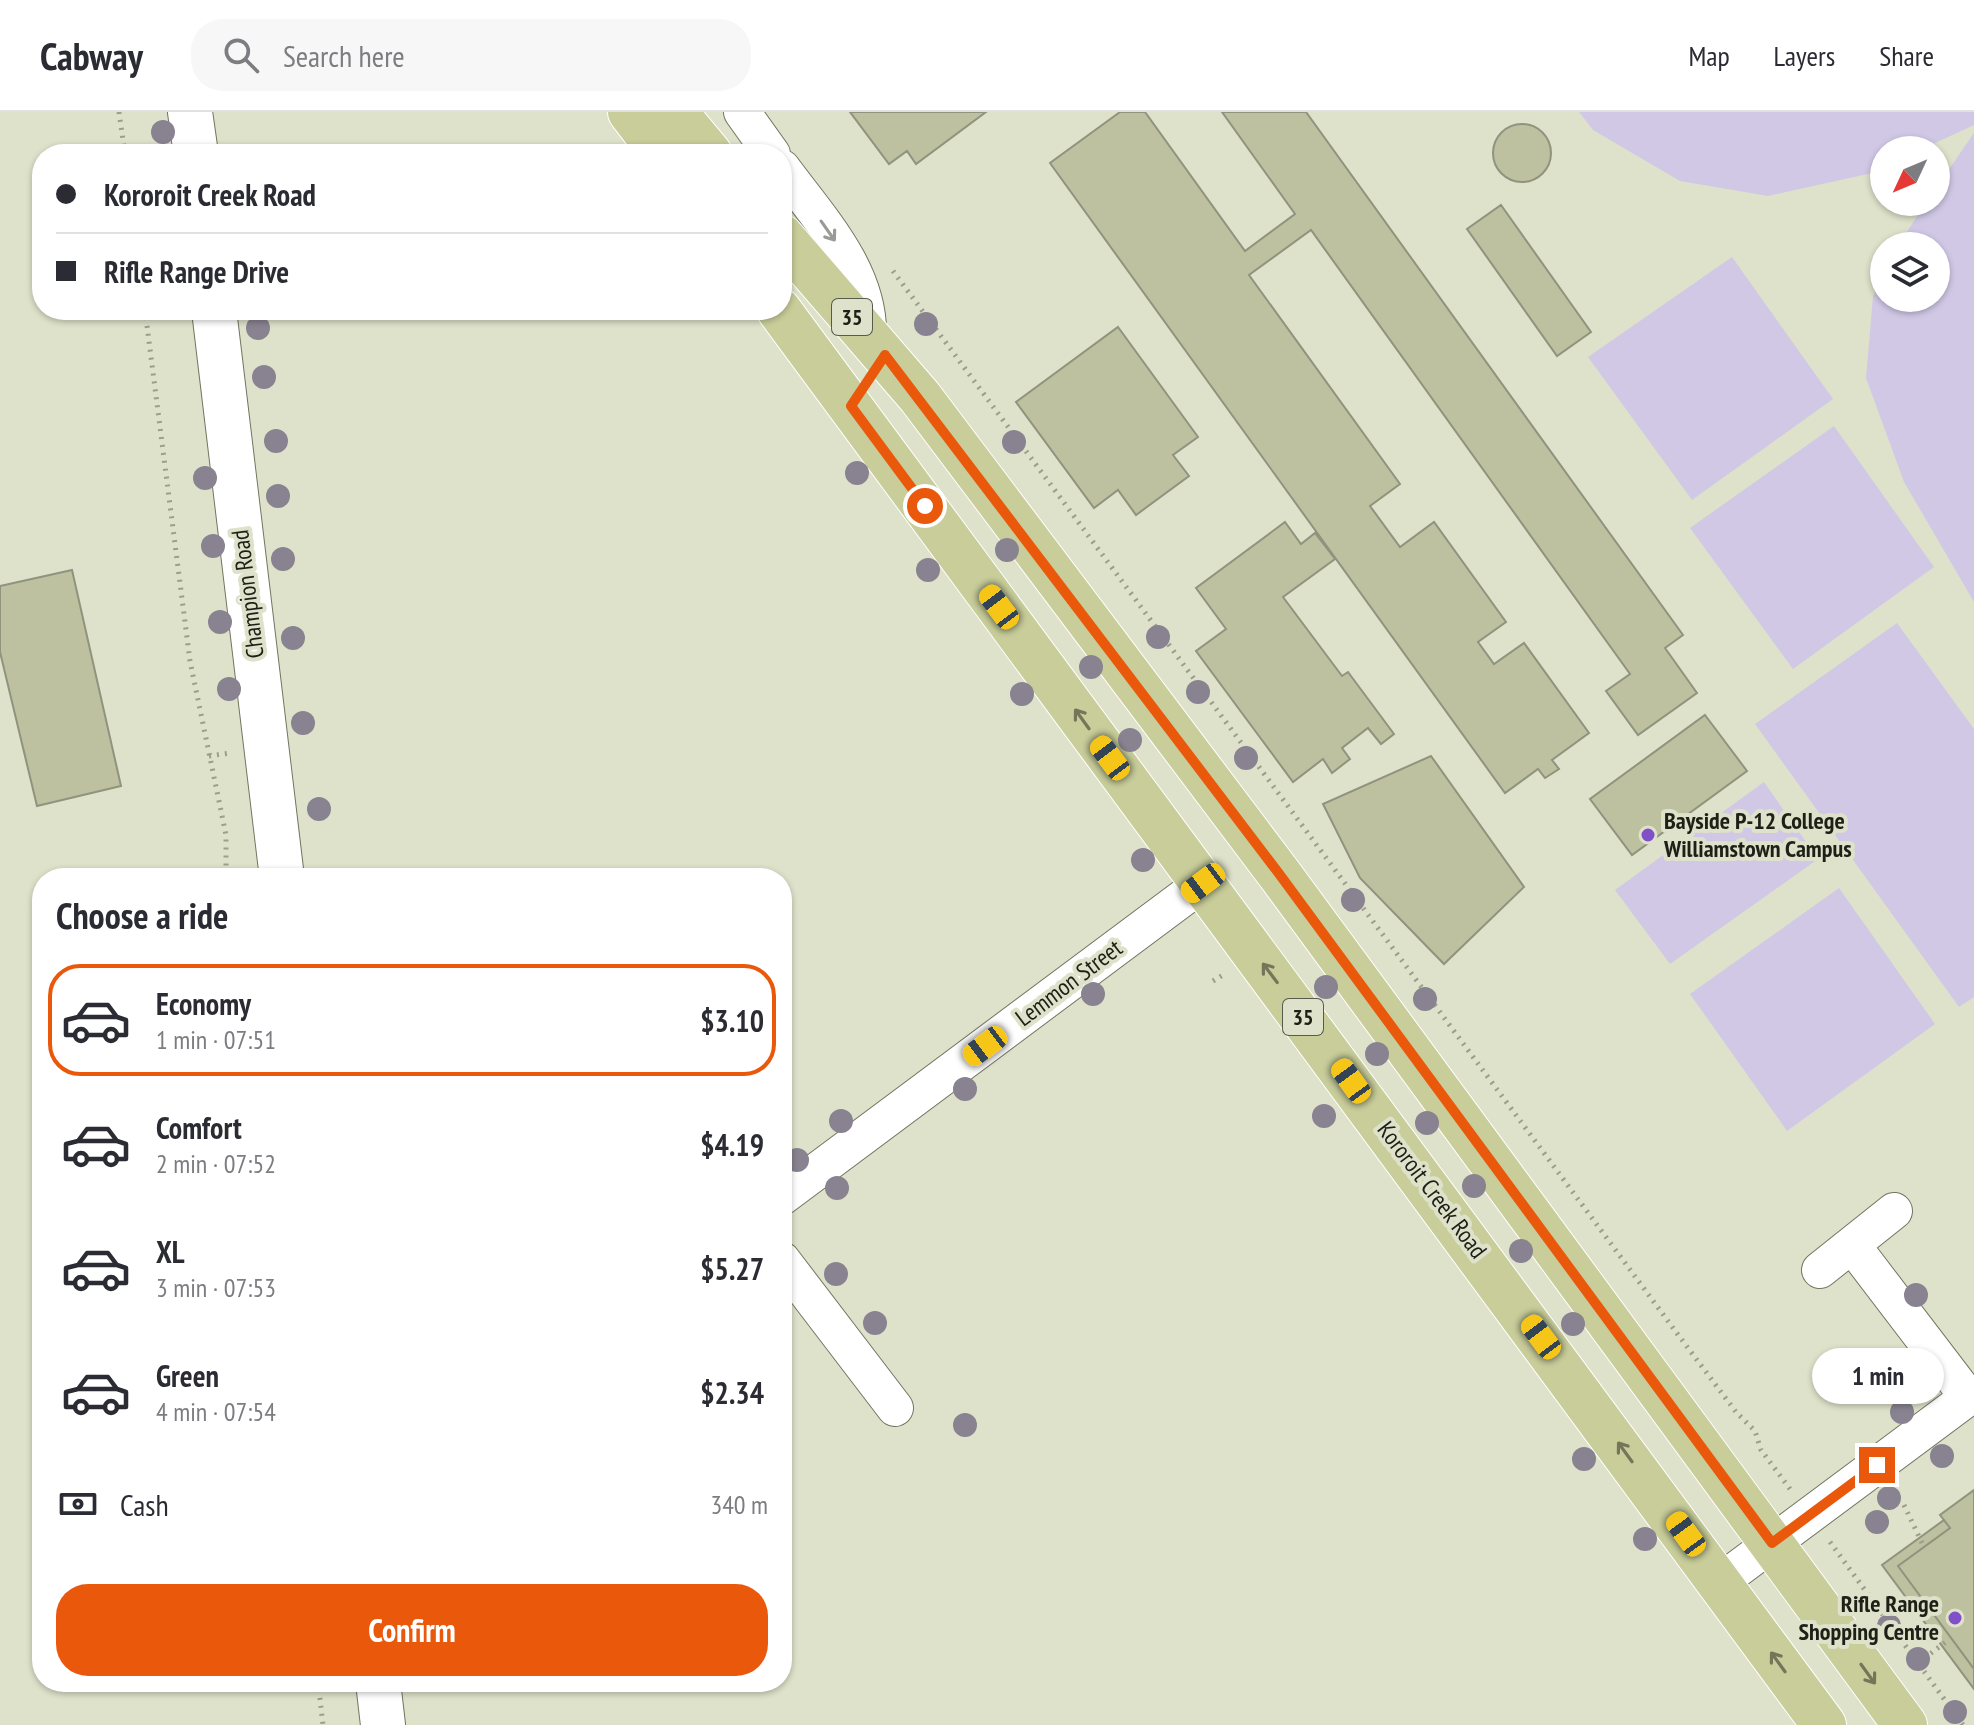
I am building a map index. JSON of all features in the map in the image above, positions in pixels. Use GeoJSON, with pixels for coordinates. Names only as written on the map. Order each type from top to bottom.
{"type":"FeatureCollection","features":[{"type":"Feature","properties":{"kind":"main road"},"geometry":{"type":"LineString","coordinates":[[630,112],[654,144]]}},
{"type":"Feature","properties":{"kind":"main road"},"geometry":{"type":"LineString","coordinates":[[675,112],[702,144]]}},
{"type":"Feature","properties":{"kind":"main road","name":"35"},"geometry":{"type":"LineString","coordinates":[[792,248],[876,345],[1280,875],[1905,1725]]}},
{"type":"Feature","properties":{"kind":"main road","name":"Kororoit Creek Road"},"geometry":{"type":"LineString","coordinates":[[786,320],[1824,1725]]}},
{"type":"Feature","properties":{"kind":"main road"},"geometry":{"type":"LineString","coordinates":[[851,406],[876,345]]}},
{"type":"Feature","properties":{"kind":"street"},"geometry":{"type":"LineString","coordinates":[[190,112],[195,144]]}},
{"type":"Feature","properties":{"kind":"street"},"geometry":{"type":"LineString","coordinates":[[742,112],[765,144]]}},
{"type":"Feature","properties":{"kind":"street"},"geometry":{"type":"LineString","coordinates":[[792,183],[858,281],[876,345]]}},
{"type":"Feature","properties":{"kind":"street","name":"Champion Road"},"geometry":{"type":"LineString","coordinates":[[215,320],[281,868]]}},
{"type":"Feature","properties":{"kind":"street","name":"Lemmon Street"},"geometry":{"type":"LineString","coordinates":[[792,1190],[1203,883]]}},
{"type":"Feature","properties":{"kind":"street"},"geometry":{"type":"LineString","coordinates":[[1820,1270],[1894,1211]]}},
{"type":"Feature","properties":{"kind":"street"},"geometry":{"type":"LineString","coordinates":[[1720,1582],[1971,1395],[1852,1245]]}},
{"type":"Feature","properties":{"kind":"street"},"geometry":{"type":"LineString","coordinates":[[792,1273],[895,1408]]}},
{"type":"Feature","properties":{"kind":"street"},"geometry":{"type":"LineString","coordinates":[[379,1692],[383,1725]]}},
{"type":"Feature","properties":{"kind":"path"},"geometry":{"type":"LineString","coordinates":[[119,112],[124,144]]}},
{"type":"Feature","properties":{"kind":"path"},"geometry":{"type":"LineString","coordinates":[[889,264],[1632,1274],[1736,1412],[1755,1431],[1761,1450],[1963,1725]]}},
{"type":"Feature","properties":{"kind":"path"},"geometry":{"type":"LineString","coordinates":[[146,320],[190,661],[226,835],[226,868]]}},
{"type":"Feature","properties":{"kind":"path"},"geometry":{"type":"LineString","coordinates":[[1904,1505],[1922,1543]]}},
{"type":"Feature","properties":{"kind":"path"},"geometry":{"type":"LineString","coordinates":[[1918,1663],[1947,1641]]}},
{"type":"Feature","properties":{"kind":"path"},"geometry":{"type":"LineString","coordinates":[[319,1692],[323,1725]]}},
{"type":"Feature","properties":{"kind":"shaded area"},"geometry":{"type":"Polygon","coordinates":[[[1579,112],[1974,112],[1974,125],[1950,136],[1870,136],[1868,174],[1768,196],[1680,181],[1593,130],[1579,112]]]}},
{"type":"Feature","properties":{"kind":"shaded area"},"geometry":{"type":"Polygon","coordinates":[[[1974,133],[1974,602],[1904,482],[1866,378],[1872,312],[1950,312],[1950,232],[1907,232],[1917,216],[1950,216],[1950,168],[1974,133]]]}},
{"type":"Feature","properties":{"kind":"shaded area"},"geometry":{"type":"Polygon","coordinates":[[[1732,257],[1833,399],[1692,500],[1588,357],[1732,257]]]}},
{"type":"Feature","properties":{"kind":"shaded area"},"geometry":{"type":"Polygon","coordinates":[[[1834,426],[1934,567],[1793,669],[1690,528],[1834,426]]]}},
{"type":"Feature","properties":{"kind":"shaded area"},"geometry":{"type":"Polygon","coordinates":[[[1897,623],[1974,729],[1974,997],[1959,1007],[1755,724],[1897,623]]]}},
{"type":"Feature","properties":{"kind":"shaded area"},"geometry":{"type":"Polygon","coordinates":[[[1764,782],[1818,859],[1670,964],[1615,890],[1764,782]]]}},
{"type":"Feature","properties":{"kind":"shaded area"},"geometry":{"type":"Polygon","coordinates":[[[1839,888],[1935,1024],[1787,1131],[1690,994],[1839,888]]]}},
{"type":"Feature","properties":{"kind":"building"},"geometry":{"type":"Polygon","coordinates":[[[850,112],[986,112],[916,164],[907,151],[889,164],[850,112]]]}},
{"type":"Feature","properties":{"kind":"building"},"geometry":{"type":"Polygon","coordinates":[[[1120,112],[1145,112],[1245,251],[1295,214],[1222,112],[1306,112],[1683,635],[1665,648],[1697,693],[1638,735],[1606,691],[1630,674],[1311,230],[1249,275],[1400,484],[1370,506],[1400,547],[1434,522],[1506,622],[1478,642],[1494,664],[1524,643],[1589,733],[1552,760],[1559,769],[1545,778],[1538,769],[1505,793],[1050,163],[1120,112]]]}},
{"type":"Feature","properties":{"kind":"building"},"geometry":{"type":"Polygon","coordinates":[[[1522,124],[1543,132],[1551,153],[1543,174],[1522,182],[1501,174],[1493,153],[1501,132],[1522,124]]]}},
{"type":"Feature","properties":{"kind":"building"},"geometry":{"type":"Polygon","coordinates":[[[1501,205],[1591,332],[1557,356],[1467,229],[1501,205]]]}},
{"type":"Feature","properties":{"kind":"building"},"geometry":{"type":"Polygon","coordinates":[[[1118,327],[1198,437],[1173,455],[1189,476],[1136,515],[1118,490],[1094,508],[1016,402],[1118,327]]]}},
{"type":"Feature","properties":{"kind":"building"},"geometry":{"type":"Polygon","coordinates":[[[1285,522],[1301,544],[1315,533],[1335,559],[1283,597],[1342,676],[1348,672],[1394,734],[1381,744],[1368,728],[1342,748],[1350,759],[1332,773],[1323,759],[1293,782],[1196,651],[1226,629],[1196,588],[1285,522]]]}},
{"type":"Feature","properties":{"kind":"building"},"geometry":{"type":"Polygon","coordinates":[[[72,570],[121,786],[37,806],[0,652],[0,586],[72,570]]]}},
{"type":"Feature","properties":{"kind":"building"},"geometry":{"type":"Polygon","coordinates":[[[1705,715],[1747,771],[1632,855],[1590,799],[1705,715]]]}},
{"type":"Feature","properties":{"kind":"building"},"geometry":{"type":"Polygon","coordinates":[[[1431,756],[1524,887],[1444,964],[1360,878],[1323,804],[1431,756]]]}},
{"type":"Feature","properties":{"kind":"building","name":"Rifle Range Shopping Centre"},"geometry":{"type":"Polygon","coordinates":[[[1974,1490],[1974,1669],[1898,1566],[1950,1528],[1940,1515],[1974,1490]]]}},
{"type":"Feature","properties":{"kind":"building"},"geometry":{"type":"Polygon","coordinates":[[[1944,1520],[1950,1528],[1898,1566],[1974,1669],[1974,1689],[1882,1565],[1944,1520]]]}},
{"type":"Feature","properties":{"kind":"place","name":"Bayside P-12 College Williamstown Campus"},"geometry":{"type":"Point","coordinates":[1648,835]}},
{"type":"Feature","properties":{"kind":"place","name":"Rifle Range Shopping Centre"},"geometry":{"type":"Point","coordinates":[1955,1618]}},
{"type":"Feature","properties":{"kind":"route"},"geometry":{"type":"LineString","coordinates":[[925,506],[851,406],[885,355],[920,397],[1280,875],[1772,1543],[1877,1465]]}}]}
